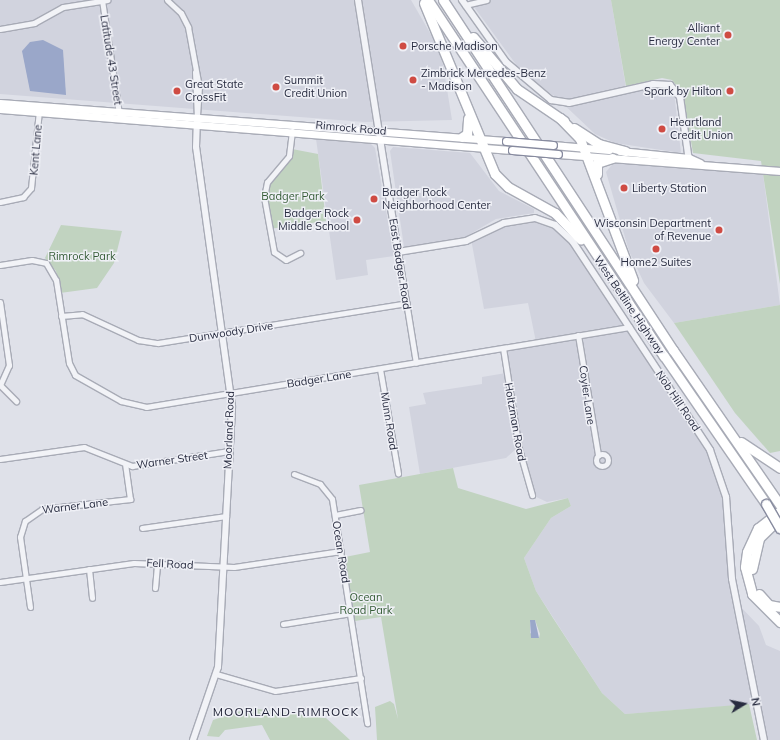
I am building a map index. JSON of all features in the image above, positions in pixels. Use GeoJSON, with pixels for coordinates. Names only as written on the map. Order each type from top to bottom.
{"type":"FeatureCollection","features":[{"type":"Feature","properties":{"kind":"highway"},"geometry":{"type":"LineString","coordinates":[[422,0],[439,33],[480,143],[501,181],[555,213],[600,260]]}},
{"type":"Feature","properties":{"kind":"highway","name":"West Beltline Highway"},"geometry":{"type":"LineString","coordinates":[[428,0],[600,260],[766,504],[780,528]]}},
{"type":"Feature","properties":{"kind":"highway"},"geometry":{"type":"LineString","coordinates":[[444,0],[501,73],[560,118],[599,144],[625,151]]}},
{"type":"Feature","properties":{"kind":"highway","name":"West Beltline Highway"},"geometry":{"type":"LineString","coordinates":[[444,0],[666,337],[778,502]]}},
{"type":"Feature","properties":{"kind":"highway"},"geometry":{"type":"LineString","coordinates":[[462,137],[469,127],[468,110]]}},
{"type":"Feature","properties":{"kind":"highway"},"geometry":{"type":"LineString","coordinates":[[560,118],[575,132],[585,152],[620,252],[666,337]]}},
{"type":"Feature","properties":{"kind":"highway"},"geometry":{"type":"LineString","coordinates":[[601,195],[596,165],[612,158]]}},
{"type":"Feature","properties":{"kind":"highway"},"geometry":{"type":"LineString","coordinates":[[730,432],[757,456],[780,468]]}},
{"type":"Feature","properties":{"kind":"highway"},"geometry":{"type":"LineString","coordinates":[[780,511],[758,528],[747,552],[745,567],[752,594],[780,622]]}},
{"type":"Feature","properties":{"kind":"highway"},"geometry":{"type":"LineString","coordinates":[[780,518],[759,538],[752,563],[752,576],[761,599],[780,607]]}},
{"type":"Feature","properties":{"kind":"main road","name":"Rimrock Road"},"geometry":{"type":"LineString","coordinates":[[0,103],[462,137],[480,143],[512,150],[558,154],[625,151],[700,163],[780,170]]}},
{"type":"Feature","properties":{"kind":"main road","name":"Rimrock Road"},"geometry":{"type":"LineString","coordinates":[[0,109],[118,120],[381,138],[480,143],[506,141],[553,145],[612,158],[689,161]]}},
{"type":"Feature","properties":{"kind":"street"},"geometry":{"type":"LineString","coordinates":[[0,29],[39,21],[63,7],[104,0]]}},
{"type":"Feature","properties":{"kind":"street","name":"Latitude 43 Street"},"geometry":{"type":"LineString","coordinates":[[104,0],[118,120]]}},
{"type":"Feature","properties":{"kind":"street"},"geometry":{"type":"LineString","coordinates":[[167,0],[186,22],[199,87],[197,118]]}},
{"type":"Feature","properties":{"kind":"street","name":"East Badger Road"},"geometry":{"type":"LineString","coordinates":[[358,0],[416,363]]}},
{"type":"Feature","properties":{"kind":"street"},"geometry":{"type":"LineString","coordinates":[[486,0],[464,2],[509,66],[552,100],[568,103],[653,84],[670,85],[680,97],[689,161]]}},
{"type":"Feature","properties":{"kind":"street","name":"Kent Lane"},"geometry":{"type":"LineString","coordinates":[[0,202],[28,193],[34,176],[38,113],[40,105]]}},
{"type":"Feature","properties":{"kind":"street","name":"Moorland Road"},"geometry":{"type":"LineString","coordinates":[[193,740],[216,674],[226,516],[231,394],[196,147],[197,118]]}},
{"type":"Feature","properties":{"kind":"street"},"geometry":{"type":"LineString","coordinates":[[292,124],[289,156],[267,182],[264,197],[274,252],[286,260],[300,253]]}},
{"type":"Feature","properties":{"kind":"street","name":"Nob Hill Road"},"geometry":{"type":"LineString","coordinates":[[398,252],[466,241],[504,222],[545,220],[560,229],[573,242],[707,445],[723,483],[732,579],[764,740]]}},
{"type":"Feature","properties":{"kind":"street","name":"Badger Lane"},"geometry":{"type":"LineString","coordinates":[[0,265],[32,260],[46,263],[56,280],[69,363],[75,375],[121,401],[153,407],[629,327]]}},
{"type":"Feature","properties":{"kind":"street"},"geometry":{"type":"LineString","coordinates":[[0,302],[9,365],[0,385],[16,402]]}},
{"type":"Feature","properties":{"kind":"street","name":"Dunwoody Drive"},"geometry":{"type":"LineString","coordinates":[[61,316],[82,314],[148,343],[222,334],[407,303]]}},
{"type":"Feature","properties":{"kind":"street","name":"Coyier Lane"},"geometry":{"type":"LineString","coordinates":[[578,335],[598,455]]}},
{"type":"Feature","properties":{"kind":"street","name":"Holtzman Road"},"geometry":{"type":"LineString","coordinates":[[503,348],[522,462],[532,495]]}},
{"type":"Feature","properties":{"kind":"street","name":"Munn Road"},"geometry":{"type":"LineString","coordinates":[[380,369],[398,473]]}},
{"type":"Feature","properties":{"kind":"street","name":"Warner Street"},"geometry":{"type":"LineString","coordinates":[[0,459],[84,447],[125,464],[143,465],[229,451]]}},
{"type":"Feature","properties":{"kind":"street","name":"Warner Lane"},"geometry":{"type":"LineString","coordinates":[[26,578],[20,537],[24,521],[42,509],[130,499],[125,464]]}},
{"type":"Feature","properties":{"kind":"street","name":"Ocean Road"},"geometry":{"type":"LineString","coordinates":[[294,474],[326,490],[335,515],[367,723]]}},
{"type":"Feature","properties":{"kind":"street"},"geometry":{"type":"LineString","coordinates":[[335,515],[361,510]]}},
{"type":"Feature","properties":{"kind":"street"},"geometry":{"type":"LineString","coordinates":[[142,528],[226,516]]}},
{"type":"Feature","properties":{"kind":"street","name":"Fell Road"},"geometry":{"type":"LineString","coordinates":[[0,582],[89,569],[158,564],[223,567],[341,551]]}},
{"type":"Feature","properties":{"kind":"street"},"geometry":{"type":"LineString","coordinates":[[155,588],[158,564]]}},
{"type":"Feature","properties":{"kind":"street"},"geometry":{"type":"LineString","coordinates":[[89,569],[92,598]]}},
{"type":"Feature","properties":{"kind":"street"},"geometry":{"type":"LineString","coordinates":[[26,578],[30,606]]}},
{"type":"Feature","properties":{"kind":"street"},"geometry":{"type":"LineString","coordinates":[[284,624],[351,613]]}},
{"type":"Feature","properties":{"kind":"street"},"geometry":{"type":"LineString","coordinates":[[216,674],[275,691],[361,678]]}},
{"type":"Feature","properties":{"kind":"shaded area"},"geometry":{"type":"Polygon","coordinates":[[[0,0],[411,0],[441,52],[452,120],[365,122],[0,94],[0,0]]]}},
{"type":"Feature","properties":{"kind":"shaded area"},"geometry":{"type":"Polygon","coordinates":[[[469,0],[611,0],[627,94],[660,86],[674,92],[681,153],[615,143],[595,134],[557,98],[523,74],[469,0]]]}},
{"type":"Feature","properties":{"kind":"shaded area"},"geometry":{"type":"Polygon","coordinates":[[[316,139],[371,144],[375,148],[394,256],[366,260],[368,275],[336,280],[316,139]]]}},
{"type":"Feature","properties":{"kind":"shaded area"},"geometry":{"type":"Polygon","coordinates":[[[393,147],[470,153],[499,191],[534,209],[534,213],[496,219],[465,237],[404,247],[390,151],[393,147]]]}},
{"type":"Feature","properties":{"kind":"shaded area"},"geometry":{"type":"Polygon","coordinates":[[[615,161],[763,174],[780,305],[674,323],[644,283],[629,251],[606,172],[615,161]]]}},
{"type":"Feature","properties":{"kind":"shaded area"},"geometry":{"type":"Polygon","coordinates":[[[527,219],[560,229],[707,445],[723,483],[736,602],[759,626],[766,645],[780,651],[780,740],[764,740],[756,704],[625,714],[602,693],[536,591],[524,558],[551,518],[571,506],[568,498],[547,502],[532,495],[518,447],[506,458],[420,474],[409,407],[426,404],[423,393],[482,384],[482,377],[506,373],[503,348],[536,342],[528,303],[484,309],[471,239],[492,227],[527,219]]]}},
{"type":"Feature","properties":{"kind":"green space","name":"Alliant Energy Center"},"geometry":{"type":"Polygon","coordinates":[[[611,0],[780,0],[780,284],[761,161],[693,153],[683,94],[672,80],[662,78],[626,86],[611,0]]]}},
{"type":"Feature","properties":{"kind":"green space","name":"Badger Park"},"geometry":{"type":"Polygon","coordinates":[[[292,149],[318,154],[326,221],[269,229],[264,197],[267,182],[292,149]]]}},
{"type":"Feature","properties":{"kind":"green space","name":"Rimrock Park"},"geometry":{"type":"Polygon","coordinates":[[[61,225],[122,231],[114,263],[97,288],[60,293],[56,271],[45,258],[61,225]]]}},
{"type":"Feature","properties":{"kind":"green space"},"geometry":{"type":"Polygon","coordinates":[[[780,305],[780,451],[770,453],[735,413],[674,323],[780,305]]]}},
{"type":"Feature","properties":{"kind":"green space","name":"Ocean Road Park"},"geometry":{"type":"Polygon","coordinates":[[[453,468],[458,488],[526,509],[568,498],[571,506],[551,518],[524,558],[536,591],[602,693],[625,714],[749,704],[757,740],[377,740],[375,707],[390,701],[394,704],[398,719],[381,617],[355,621],[345,557],[370,552],[359,485],[453,468]],[[535,620],[530,622],[530,633],[539,638],[540,634],[535,620]]]}},
{"type":"Feature","properties":{"kind":"green space"},"geometry":{"type":"Polygon","coordinates":[[[250,708],[326,718],[350,740],[270,740],[262,725],[225,730],[219,737],[207,736],[213,720],[250,708]]]}},
{"type":"Feature","properties":{"kind":"water"},"geometry":{"type":"Polygon","coordinates":[[[43,40],[63,50],[66,95],[30,91],[22,51],[30,42],[43,40]]]}},
{"type":"Feature","properties":{"kind":"water"},"geometry":{"type":"Polygon","coordinates":[[[530,620],[535,620],[539,638],[531,638],[530,620]]]}},
{"type":"Feature","properties":{"kind":"place","name":"Alliant Energy Center"},"geometry":{"type":"Point","coordinates":[728,35]}},
{"type":"Feature","properties":{"kind":"place","name":"Porsche Madison"},"geometry":{"type":"Point","coordinates":[403,46]}},
{"type":"Feature","properties":{"kind":"place","name":"Zimbrick Mercedes-Benz - Madison"},"geometry":{"type":"Point","coordinates":[413,80]}},
{"type":"Feature","properties":{"kind":"place","name":"Summit Credit Union"},"geometry":{"type":"Point","coordinates":[276,87]}},
{"type":"Feature","properties":{"kind":"place","name":"Great State CrossFit"},"geometry":{"type":"Point","coordinates":[177,91]}},
{"type":"Feature","properties":{"kind":"place","name":"Spark by Hilton"},"geometry":{"type":"Point","coordinates":[730,91]}},
{"type":"Feature","properties":{"kind":"place","name":"Heartland Credit Union"},"geometry":{"type":"Point","coordinates":[662,129]}},
{"type":"Feature","properties":{"kind":"place","name":"Liberty Station"},"geometry":{"type":"Point","coordinates":[624,188]}},
{"type":"Feature","properties":{"kind":"place","name":"Badger Rock Neighborhood Center"},"geometry":{"type":"Point","coordinates":[374,199]}},
{"type":"Feature","properties":{"kind":"place","name":"Badger Rock Middle School"},"geometry":{"type":"Point","coordinates":[357,220]}},
{"type":"Feature","properties":{"kind":"place","name":"Wisconsin Department of Revenue"},"geometry":{"type":"Point","coordinates":[719,230]}},
{"type":"Feature","properties":{"kind":"place","name":"Home2 Suites"},"geometry":{"type":"Point","coordinates":[656,249]}},
{"type":"Feature","properties":{"kind":"district","name":"MOORLAND-RIMROCK"},"geometry":{"type":"Point","coordinates":[286,712]}}]}
